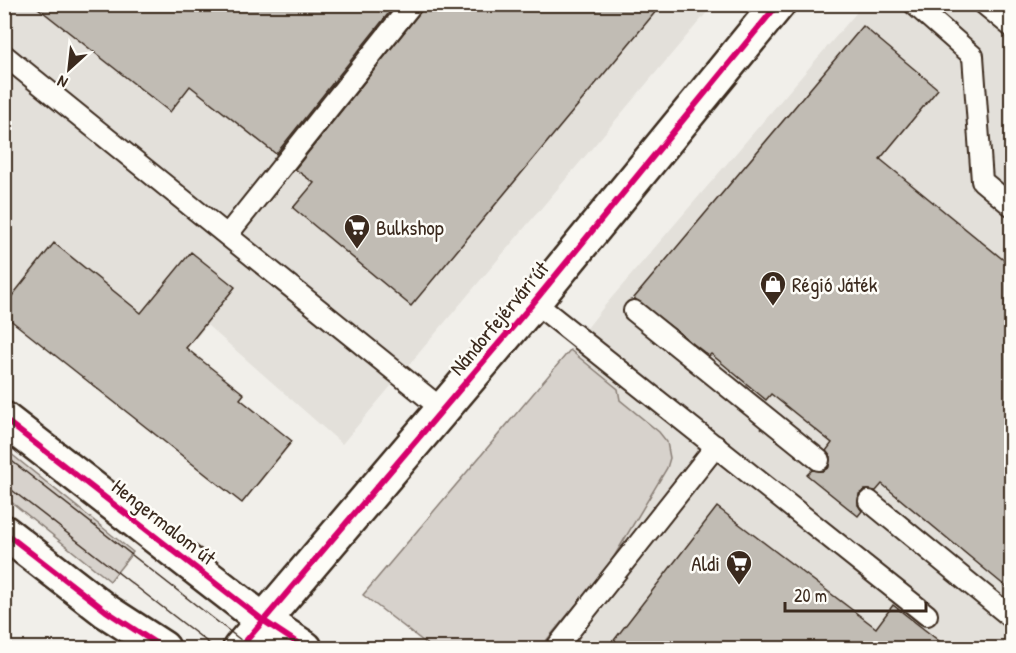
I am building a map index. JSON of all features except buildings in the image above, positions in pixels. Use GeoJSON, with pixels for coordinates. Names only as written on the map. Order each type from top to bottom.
{"type":"FeatureCollection","features":[{"type":"Feature","properties":{"kind":"street","name":"Nándorfejérvári út"},"geometry":{"type":"LineString","coordinates":[[240,648],[534,302],[778,4]]}},
{"type":"Feature","properties":{"kind":"street","name":"Hengermalom út"},"geometry":{"type":"LineString","coordinates":[[4,419],[264,621],[305,648]]}},
{"type":"Feature","properties":{"kind":"street"},"geometry":{"type":"LineString","coordinates":[[4,532],[106,611],[163,648]]}},
{"type":"Feature","properties":{"kind":"lane"},"geometry":{"type":"LineString","coordinates":[[228,234],[412,4]]}},
{"type":"Feature","properties":{"kind":"lane"},"geometry":{"type":"LineString","coordinates":[[914,4],[973,56],[982,181],[1011,206]]}},
{"type":"Feature","properties":{"kind":"lane"},"geometry":{"type":"LineString","coordinates":[[984,4],[1011,27]]}},
{"type":"Feature","properties":{"kind":"lane"},"geometry":{"type":"LineString","coordinates":[[4,55],[443,410]]}},
{"type":"Feature","properties":{"kind":"lane"},"geometry":{"type":"LineString","coordinates":[[534,302],[927,615]]}},
{"type":"Feature","properties":{"kind":"lane"},"geometry":{"type":"LineString","coordinates":[[634,311],[819,460]]}},
{"type":"Feature","properties":{"kind":"lane"},"geometry":{"type":"LineString","coordinates":[[556,648],[716,446]]}},
{"type":"Feature","properties":{"kind":"lane"},"geometry":{"type":"LineString","coordinates":[[869,501],[1011,618]]}},
{"type":"Feature","properties":{"kind":"shaded area"},"geometry":{"type":"Polygon","coordinates":[[[4,5],[713,5],[342,444],[207,325],[132,416],[5,315],[4,5]]]}},
{"type":"Feature","properties":{"kind":"shaded area"},"geometry":{"type":"Polygon","coordinates":[[[863,5],[1011,5],[1011,648],[431,648],[363,595],[602,309],[863,5]]]}},
{"type":"Feature","properties":{"kind":"shaded area"},"geometry":{"type":"Polygon","coordinates":[[[570,350],[618,389],[620,400],[659,432],[667,442],[670,458],[667,468],[609,565],[540,648],[432,648],[363,595],[570,350]]]}},
{"type":"Feature","properties":{"kind":"shaded area"},"geometry":{"type":"Polygon","coordinates":[[[5,449],[133,552],[110,581],[5,497],[5,449]]]}},
{"type":"Feature","properties":{"kind":"tram line"},"geometry":{"type":"LineString","coordinates":[[4,455],[251,648]]}},
{"type":"Feature","properties":{"kind":"tram line"},"geometry":{"type":"LineString","coordinates":[[4,484],[215,648]]}},
{"type":"Feature","properties":{"kind":"cycle path"},"geometry":{"type":"LineString","coordinates":[[240,648],[534,302],[778,4]]}},
{"type":"Feature","properties":{"kind":"cycle path"},"geometry":{"type":"LineString","coordinates":[[4,419],[264,621],[305,648]]}},
{"type":"Feature","properties":{"kind":"cycle path"},"geometry":{"type":"LineString","coordinates":[[4,532],[106,611],[163,648]]}},
{"type":"Feature","properties":{"kind":"place","name":"Bulkshop"},"geometry":{"type":"Point","coordinates":[357,250]}},
{"type":"Feature","properties":{"kind":"place","name":"Régió Játék"},"geometry":{"type":"Point","coordinates":[773,307]}},
{"type":"Feature","properties":{"kind":"place","name":"Aldi"},"geometry":{"type":"Point","coordinates":[739,586]}}]}
